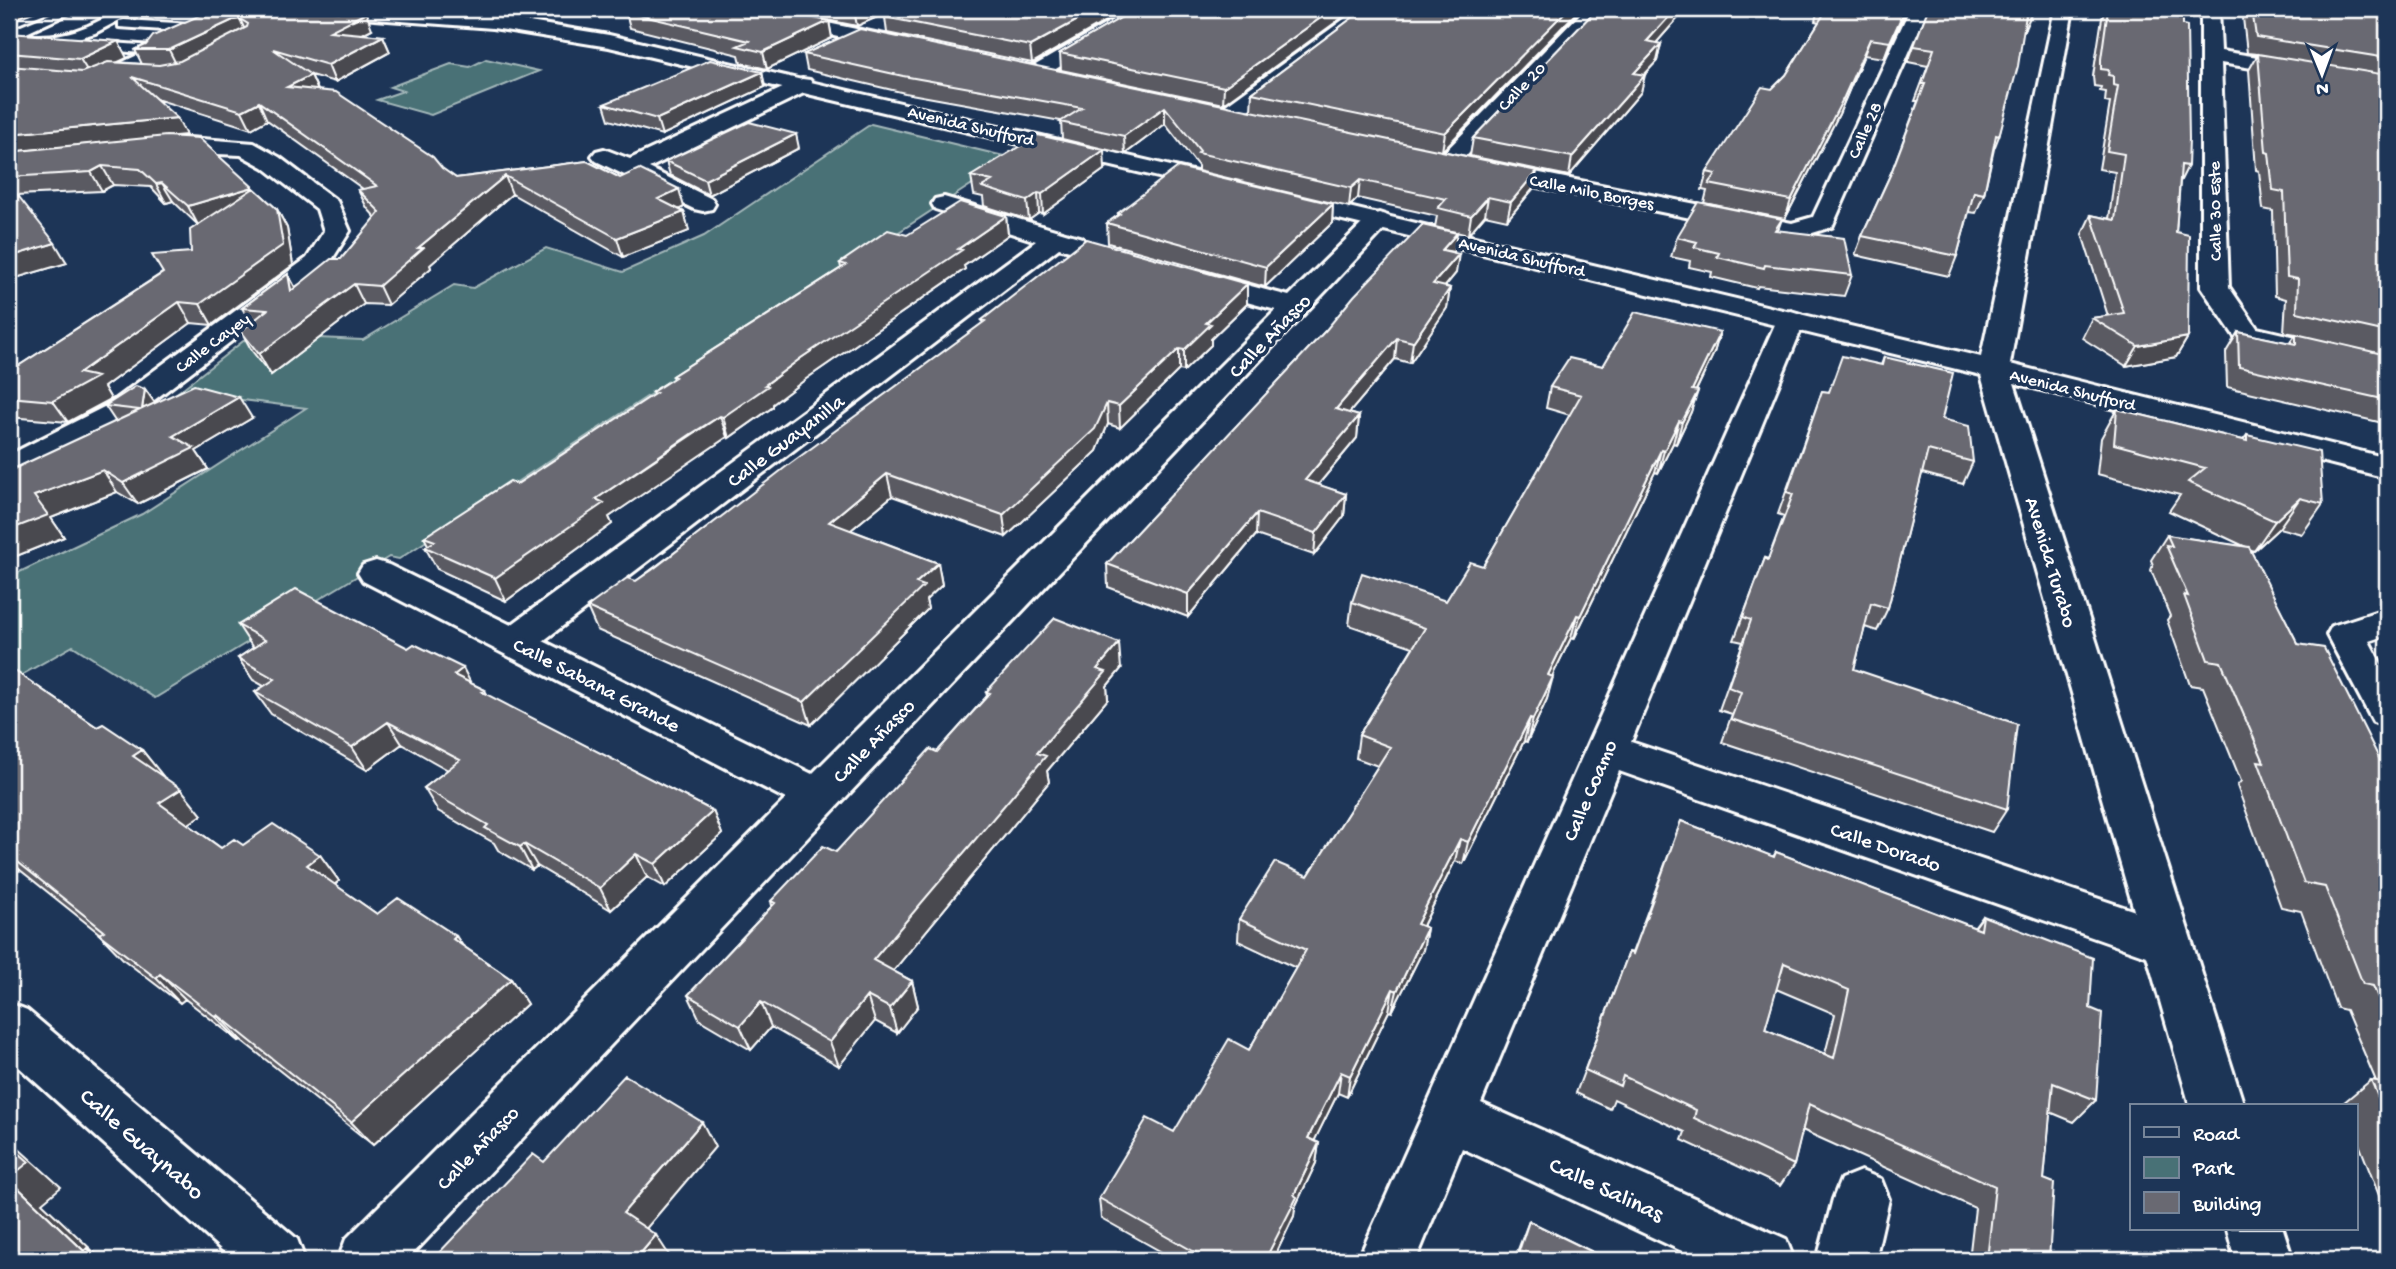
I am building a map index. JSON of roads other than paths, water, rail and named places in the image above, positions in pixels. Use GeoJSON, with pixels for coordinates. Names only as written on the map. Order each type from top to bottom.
{"type":"FeatureCollection","features":[{"type":"Feature","properties":{"kind":"street","name":"Avenida Shufford"},"geometry":{"type":"LineString","coordinates":[[323,9],[493,22],[609,41],[788,77],[1994,369],[2387,468]]}},
{"type":"Feature","properties":{"kind":"street"},"geometry":{"type":"LineString","coordinates":[[735,9],[927,50]]}},
{"type":"Feature","properties":{"kind":"street"},"geometry":{"type":"LineString","coordinates":[[1034,74],[1145,9]]}},
{"type":"Feature","properties":{"kind":"street"},"geometry":{"type":"LineString","coordinates":[[1227,115],[1370,9]]}},
{"type":"Feature","properties":{"kind":"street","name":"Calle 28"},"geometry":{"type":"LineString","coordinates":[[1793,232],[1823,222],[1919,9]]}},
{"type":"Feature","properties":{"kind":"street","name":"Avenida Turabo"},"geometry":{"type":"LineString","coordinates":[[2064,9],[1994,369],[2216,1104]]}},
{"type":"Feature","properties":{"kind":"street","name":"Calle 30 Este"},"geometry":{"type":"LineString","coordinates":[[2210,9],[2213,56],[2215,287],[2247,334],[2387,367]]}},
{"type":"Feature","properties":{"kind":"street","name":"Calle 20"},"geometry":{"type":"LineString","coordinates":[[1448,162],[1594,11]]}},
{"type":"Feature","properties":{"kind":"street"},"geometry":{"type":"LineString","coordinates":[[826,52],[893,20]]}},
{"type":"Feature","properties":{"kind":"street"},"geometry":{"type":"LineString","coordinates":[[2213,56],[2387,84]]}},
{"type":"Feature","properties":{"kind":"street"},"geometry":{"type":"LineString","coordinates":[[1007,68],[1060,79]]}},
{"type":"Feature","properties":{"kind":"street"},"geometry":{"type":"LineString","coordinates":[[631,168],[788,77]]}},
{"type":"Feature","properties":{"kind":"street"},"geometry":{"type":"LineString","coordinates":[[1201,109],[1252,120]]}},
{"type":"Feature","properties":{"kind":"street","name":"Calle Cayey"},"geometry":{"type":"LineString","coordinates":[[9,468],[117,413],[317,263],[337,231],[328,206],[271,162],[246,148],[176,144],[134,148]]}},
{"type":"Feature","properties":{"kind":"street"},"geometry":{"type":"LineString","coordinates":[[604,156],[704,204]]}},
{"type":"Feature","properties":{"kind":"street","name":"Calle Milo Borges"},"geometry":{"type":"LineString","coordinates":[[1422,156],[1793,232]]}},
{"type":"Feature","properties":{"kind":"street"},"geometry":{"type":"LineString","coordinates":[[944,204],[1095,251]]}},
{"type":"Feature","properties":{"kind":"street","name":"Calle Añasco"},"geometry":{"type":"LineString","coordinates":[[367,1260],[1379,222]]}},
{"type":"Feature","properties":{"kind":"street","name":"Calle Guayanilla"},"geometry":{"type":"LineString","coordinates":[[514,642],[1055,239]]}},
{"type":"Feature","properties":{"kind":"street"},"geometry":{"type":"LineString","coordinates":[[1175,273],[1296,307]]}},
{"type":"Feature","properties":{"kind":"street","name":"Calle Coamo"},"geometry":{"type":"LineString","coordinates":[[1387,1260],[1791,320]]}},
{"type":"Feature","properties":{"kind":"street","name":"Calle Sabana Grande"},"geometry":{"type":"LineString","coordinates":[[376,573],[818,796]]}},
{"type":"Feature","properties":{"kind":"street"},"geometry":{"type":"LineString","coordinates":[[2387,621],[2346,635],[2387,712]]}},
{"type":"Feature","properties":{"kind":"street","name":"Calle Dorado"},"geometry":{"type":"LineString","coordinates":[[1606,750],[2166,942]]}},
{"type":"Feature","properties":{"kind":"street","name":"Calle Guaynabo"},"geometry":{"type":"LineString","coordinates":[[9,1026],[276,1260]]}},
{"type":"Feature","properties":{"kind":"street","name":"Calle Salinas"},"geometry":{"type":"LineString","coordinates":[[1449,1115],[1765,1260]]}},
{"type":"Feature","properties":{"kind":"street"},"geometry":{"type":"LineString","coordinates":[[1846,1260],[1861,1199]]}},
{"type":"Feature","properties":{"kind":"street"},"geometry":{"type":"LineString","coordinates":[[2255,1230],[2264,1260]]}},
{"type":"Feature","properties":{"kind":"lane"},"geometry":{"type":"LineString","coordinates":[[65,35],[66,29],[113,9]]}},
{"type":"Feature","properties":{"kind":"lane"},"geometry":{"type":"LineString","coordinates":[[49,42],[65,35],[90,30],[134,9]]}},
{"type":"Feature","properties":{"kind":"lane"},"geometry":{"type":"LineString","coordinates":[[9,37],[70,10]]}},
{"type":"Feature","properties":{"kind":"lane"},"geometry":{"type":"LineString","coordinates":[[124,24],[169,24],[193,28]]}},
{"type":"Feature","properties":{"kind":"lane"},"geometry":{"type":"LineString","coordinates":[[116,47],[169,24]]}},
{"type":"Feature","properties":{"kind":"lane"},"geometry":{"type":"LineString","coordinates":[[9,37],[153,50],[148,56],[92,82]]}},
{"type":"Feature","properties":{"kind":"lane"},"geometry":{"type":"LineString","coordinates":[[9,49],[30,40]]}},
{"type":"Feature","properties":{"kind":"lane"},"geometry":{"type":"LineString","coordinates":[[114,72],[141,73]]}}]}
